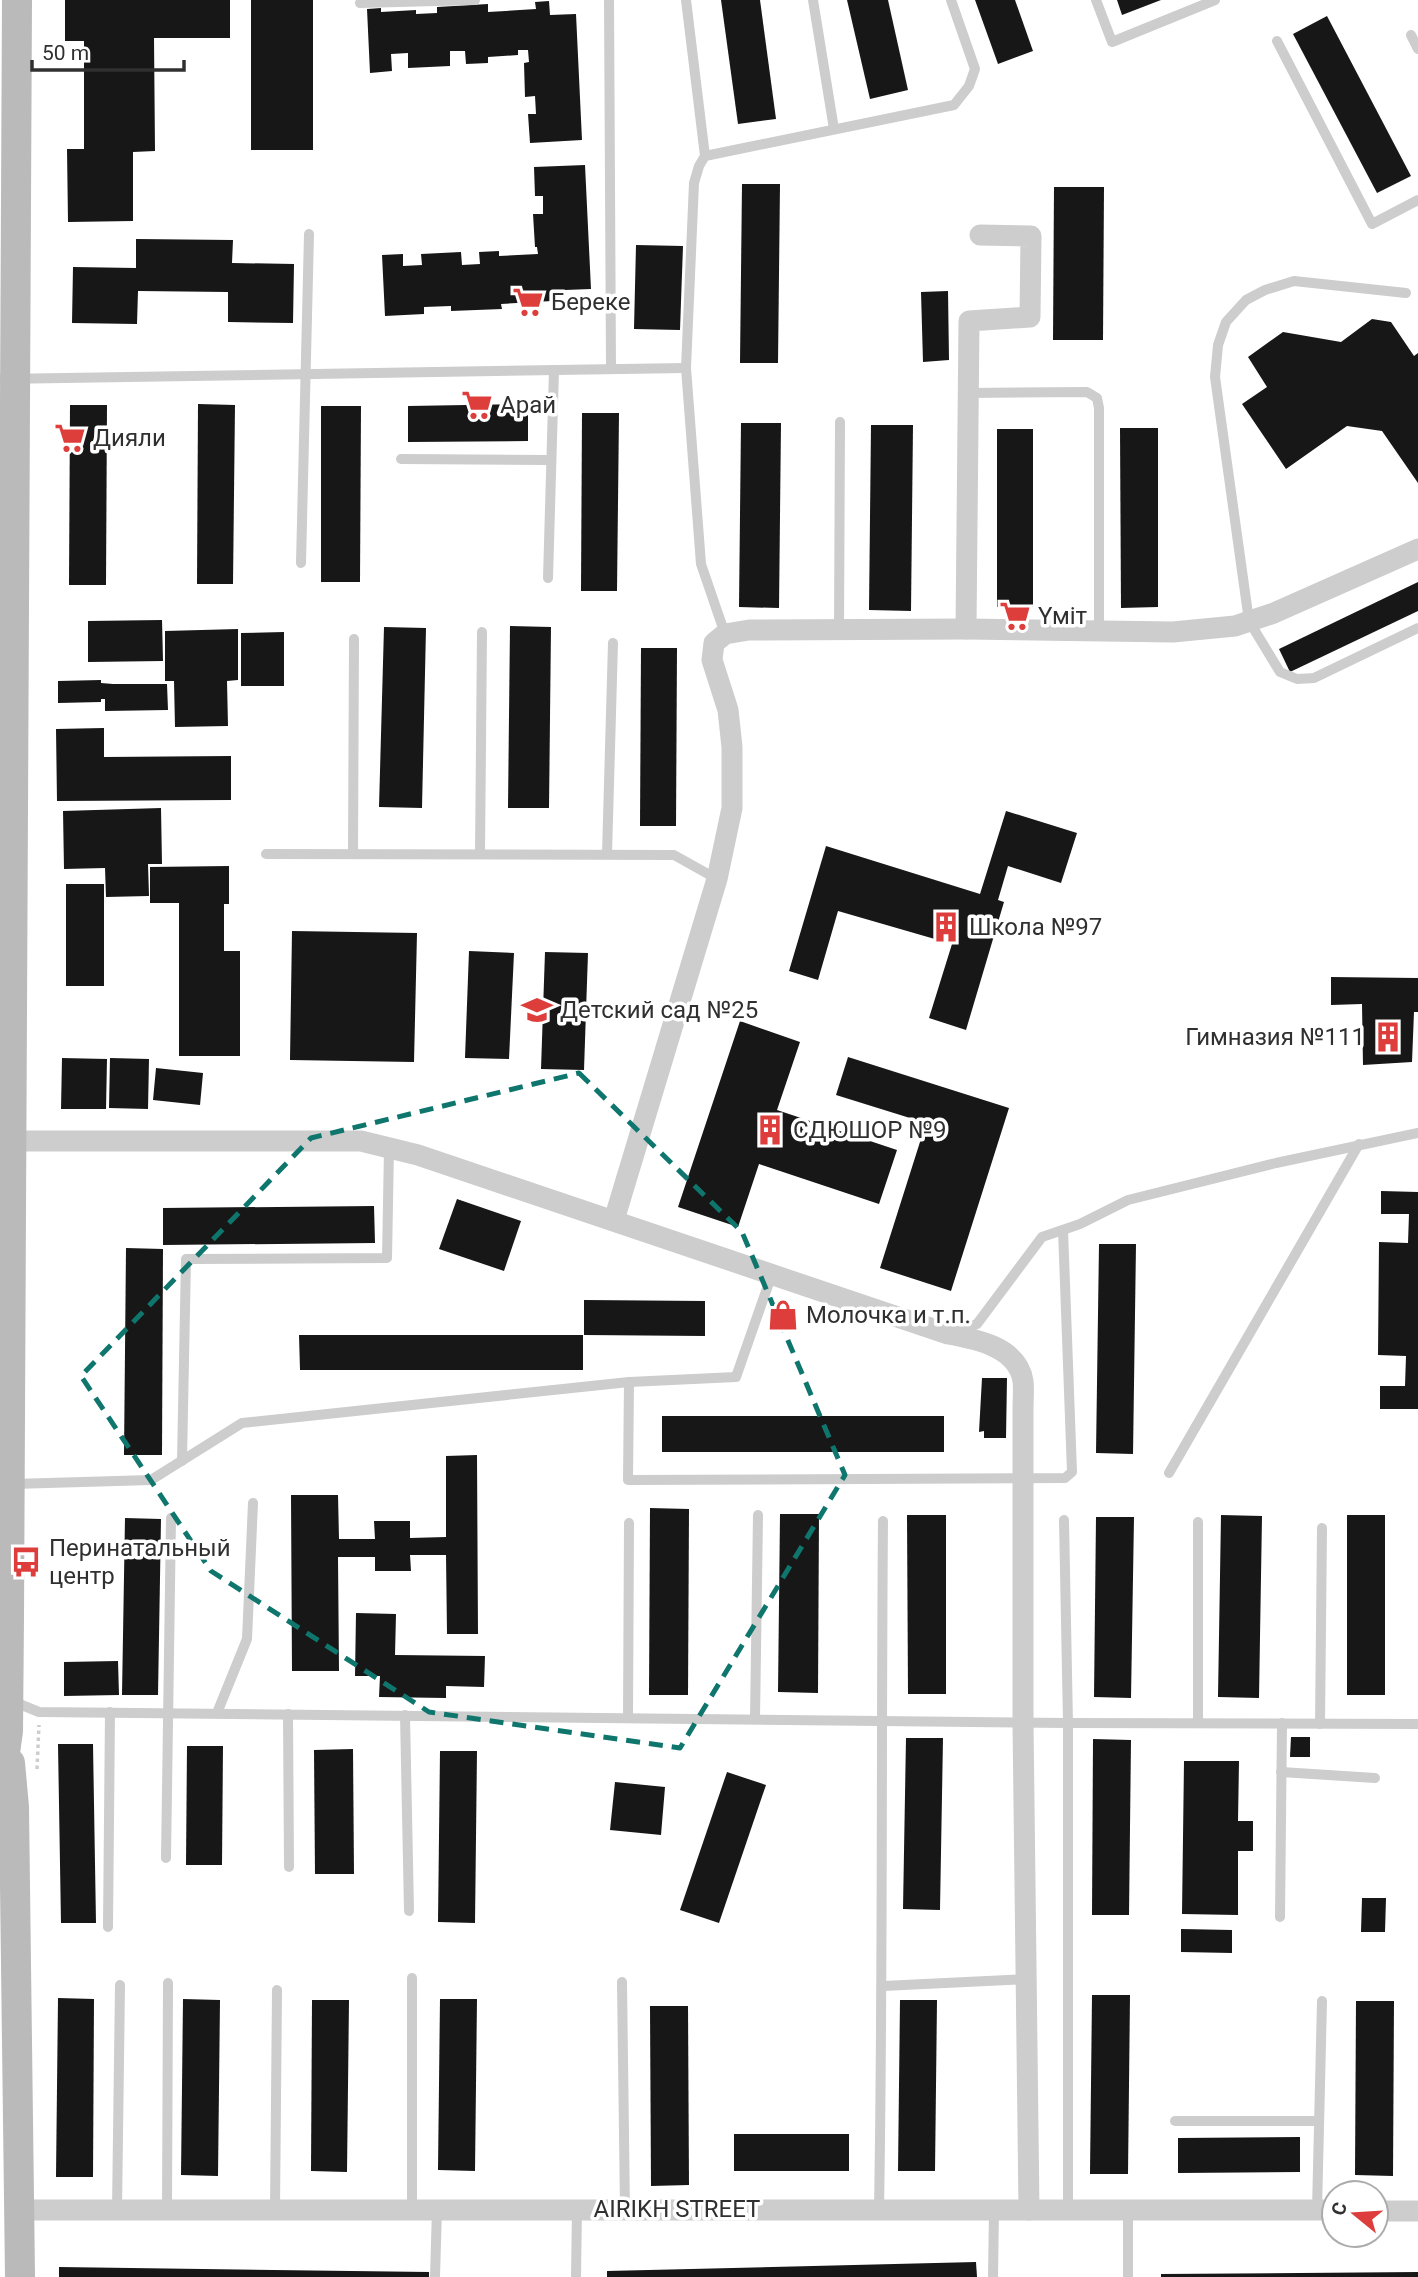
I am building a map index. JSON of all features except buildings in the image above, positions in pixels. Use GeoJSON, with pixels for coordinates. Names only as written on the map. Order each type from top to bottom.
{"type":"FeatureCollection","features":[{"type":"Feature","properties":{"kind":"main road"},"geometry":{"type":"LineString","coordinates":[[17,0],[7,379],[12,1141],[10,1484],[5,1617],[14,1821],[20,2277]]}},
{"type":"Feature","properties":{"kind":"main road"},"geometry":{"type":"LineString","coordinates":[[0,1759],[8,1731]]}},
{"type":"Feature","properties":{"kind":"main road"},"geometry":{"type":"LineString","coordinates":[[0,1789],[8,1731]]}},
{"type":"Feature","properties":{"kind":"street"},"geometry":{"type":"LineString","coordinates":[[966,629],[969,321],[1030,317],[1031,236],[980,234]]}},
{"type":"Feature","properties":{"kind":"street"},"geometry":{"type":"LineString","coordinates":[[614,1220],[717,879],[732,808],[732,747],[727,710],[712,660],[714,643],[725,634],[749,630],[1173,632],[1235,626],[1274,613],[1418,549]]}},
{"type":"Feature","properties":{"kind":"street"},"geometry":{"type":"LineString","coordinates":[[12,1141],[361,1142],[390,1148],[614,1220],[948,1334],[973,1338],[998,1349],[1016,1363],[1023,1380],[1023,1722],[1029,2210]]}},
{"type":"Feature","properties":{"kind":"street","name":"AIRIKH STREET"},"geometry":{"type":"LineString","coordinates":[[20,2210],[1320,2210]]}},
{"type":"Feature","properties":{"kind":"street"},"geometry":{"type":"LineString","coordinates":[[1390,2211],[1418,2211]]}},
{"type":"Feature","properties":{"kind":"lane"},"geometry":{"type":"LineString","coordinates":[[360,3],[475,0]]}},
{"type":"Feature","properties":{"kind":"lane"},"geometry":{"type":"LineString","coordinates":[[609,0],[611,369]]}},
{"type":"Feature","properties":{"kind":"lane"},"geometry":{"type":"LineString","coordinates":[[686,0],[705,156],[694,183],[686,368],[701,564],[725,634]]}},
{"type":"Feature","properties":{"kind":"lane"},"geometry":{"type":"LineString","coordinates":[[813,0],[834,129]]}},
{"type":"Feature","properties":{"kind":"lane"},"geometry":{"type":"LineString","coordinates":[[705,156],[954,105],[969,86],[975,69],[951,0]]}},
{"type":"Feature","properties":{"kind":"lane"},"geometry":{"type":"LineString","coordinates":[[1096,0],[1112,41],[1215,0]]}},
{"type":"Feature","properties":{"kind":"lane"},"geometry":{"type":"LineString","coordinates":[[1411,35],[1418,49]]}},
{"type":"Feature","properties":{"kind":"lane"},"geometry":{"type":"LineString","coordinates":[[1277,41],[1372,224],[1418,200]]}},
{"type":"Feature","properties":{"kind":"lane"},"geometry":{"type":"LineString","coordinates":[[301,563],[309,234]]}},
{"type":"Feature","properties":{"kind":"lane"},"geometry":{"type":"LineString","coordinates":[[1406,293],[1294,281],[1265,290],[1245,300],[1226,322],[1218,345],[1215,377],[1249,621],[1280,672],[1297,679],[1314,678],[1418,628]]}},
{"type":"Feature","properties":{"kind":"lane"},"geometry":{"type":"LineString","coordinates":[[7,379],[686,368]]}},
{"type":"Feature","properties":{"kind":"lane"},"geometry":{"type":"LineString","coordinates":[[548,578],[554,370]]}},
{"type":"Feature","properties":{"kind":"lane"},"geometry":{"type":"LineString","coordinates":[[968,393],[1087,392],[1097,398],[1099,631]]}},
{"type":"Feature","properties":{"kind":"lane"},"geometry":{"type":"LineString","coordinates":[[839,630],[840,422]]}},
{"type":"Feature","properties":{"kind":"lane"},"geometry":{"type":"LineString","coordinates":[[401,459],[551,460]]}},
{"type":"Feature","properties":{"kind":"lane"},"geometry":{"type":"LineString","coordinates":[[480,854],[482,632]]}},
{"type":"Feature","properties":{"kind":"lane"},"geometry":{"type":"LineString","coordinates":[[353,854],[354,639]]}},
{"type":"Feature","properties":{"kind":"lane"},"geometry":{"type":"LineString","coordinates":[[607,854],[613,643]]}},
{"type":"Feature","properties":{"kind":"lane"},"geometry":{"type":"LineString","coordinates":[[267,854],[674,855],[717,879]]}},
{"type":"Feature","properties":{"kind":"lane"},"geometry":{"type":"LineString","coordinates":[[948,1334],[977,1325],[1042,1237],[1128,1200],[1359,1144],[1418,1133]]}},
{"type":"Feature","properties":{"kind":"lane"},"geometry":{"type":"LineString","coordinates":[[1169,1473],[1359,1144]]}},
{"type":"Feature","properties":{"kind":"lane"},"geometry":{"type":"LineString","coordinates":[[182,1461],[186,1259],[387,1258],[390,1148]]}},
{"type":"Feature","properties":{"kind":"lane"},"geometry":{"type":"LineString","coordinates":[[629,1382],[628,1480],[1065,1478],[1072,1472],[1063,1230]]}},
{"type":"Feature","properties":{"kind":"lane"},"geometry":{"type":"LineString","coordinates":[[10,1484],[151,1480],[242,1423],[629,1382],[736,1377],[772,1274]]}},
{"type":"Feature","properties":{"kind":"lane"},"geometry":{"type":"LineString","coordinates":[[217,1713],[247,1639],[253,1503]]}},
{"type":"Feature","properties":{"kind":"lane"},"geometry":{"type":"LineString","coordinates":[[755,1719],[758,1515]]}},
{"type":"Feature","properties":{"kind":"lane"},"geometry":{"type":"LineString","coordinates":[[166,1858],[172,1518]]}},
{"type":"Feature","properties":{"kind":"lane"},"geometry":{"type":"LineString","coordinates":[[1064,1520],[1068,1723],[1068,2210]]}},
{"type":"Feature","properties":{"kind":"lane"},"geometry":{"type":"LineString","coordinates":[[879,2210],[883,1986],[883,1521]]}},
{"type":"Feature","properties":{"kind":"lane"},"geometry":{"type":"LineString","coordinates":[[1198,1522],[1198,1723]]}},
{"type":"Feature","properties":{"kind":"lane"},"geometry":{"type":"LineString","coordinates":[[628,1718],[629,1523]]}},
{"type":"Feature","properties":{"kind":"lane"},"geometry":{"type":"LineString","coordinates":[[1320,1724],[1322,1528]]}},
{"type":"Feature","properties":{"kind":"lane"},"geometry":{"type":"LineString","coordinates":[[6,1683],[39,1712],[1418,1724]]}},
{"type":"Feature","properties":{"kind":"lane"},"geometry":{"type":"LineString","coordinates":[[108,1927],[110,1712]]}},
{"type":"Feature","properties":{"kind":"lane"},"geometry":{"type":"LineString","coordinates":[[288,1714],[289,1867]]}},
{"type":"Feature","properties":{"kind":"lane"},"geometry":{"type":"LineString","coordinates":[[405,1716],[409,1911]]}},
{"type":"Feature","properties":{"kind":"lane"},"geometry":{"type":"LineString","coordinates":[[1280,1917],[1282,1723]]}},
{"type":"Feature","properties":{"kind":"lane"},"geometry":{"type":"LineString","coordinates":[[1281,1772],[1375,1778]]}},
{"type":"Feature","properties":{"kind":"lane"},"geometry":{"type":"LineString","coordinates":[[412,1978],[412,2209]]}},
{"type":"Feature","properties":{"kind":"lane"},"geometry":{"type":"LineString","coordinates":[[883,1986],[1026,1979]]}},
{"type":"Feature","properties":{"kind":"lane"},"geometry":{"type":"LineString","coordinates":[[622,1982],[625,2210]]}},
{"type":"Feature","properties":{"kind":"lane"},"geometry":{"type":"LineString","coordinates":[[167,2210],[168,1983]]}},
{"type":"Feature","properties":{"kind":"lane"},"geometry":{"type":"LineString","coordinates":[[117,2210],[120,1985]]}},
{"type":"Feature","properties":{"kind":"lane"},"geometry":{"type":"LineString","coordinates":[[275,2210],[277,1990]]}},
{"type":"Feature","properties":{"kind":"lane"},"geometry":{"type":"LineString","coordinates":[[1322,2001],[1320,2121],[1324,2179]]}},
{"type":"Feature","properties":{"kind":"lane"},"geometry":{"type":"LineString","coordinates":[[1175,2121],[1320,2121]]}},
{"type":"Feature","properties":{"kind":"lane"},"geometry":{"type":"LineString","coordinates":[[576,2277],[577,2208]]}},
{"type":"Feature","properties":{"kind":"lane"},"geometry":{"type":"LineString","coordinates":[[435,2277],[437,2209]]}},
{"type":"Feature","properties":{"kind":"lane"},"geometry":{"type":"LineString","coordinates":[[993,2277],[994,2210]]}},
{"type":"Feature","properties":{"kind":"lane"},"geometry":{"type":"LineString","coordinates":[[1128,2210],[1128,2277]]}},
{"type":"Feature","properties":{"kind":"highlighted area"},"geometry":{"type":"Polygon","coordinates":[[[579,1073],[742,1232],[845,1475],[680,1748],[429,1712],[211,1571],[81,1376],[311,1138],[579,1073]]]}},
{"type":"Feature","properties":{"kind":"place","name":"Береке"},"geometry":{"type":"Point","coordinates":[528,302]}},
{"type":"Feature","properties":{"kind":"place","name":"Арай"},"geometry":{"type":"Point","coordinates":[477,405]}},
{"type":"Feature","properties":{"kind":"place","name":"Дияли"},"geometry":{"type":"Point","coordinates":[70,438]}},
{"type":"Feature","properties":{"kind":"place","name":"Үміт"},"geometry":{"type":"Point","coordinates":[1015,616]}},
{"type":"Feature","properties":{"kind":"place","name":"Школа №97"},"geometry":{"type":"Point","coordinates":[946,927]}},
{"type":"Feature","properties":{"kind":"place","name":"Детский сад №25"},"geometry":{"type":"Point","coordinates":[537,1010]}},
{"type":"Feature","properties":{"kind":"place","name":"Гимназия №111"},"geometry":{"type":"Point","coordinates":[1388,1037]}},
{"type":"Feature","properties":{"kind":"place","name":"СДЮШОР №9"},"geometry":{"type":"Point","coordinates":[770,1130]}},
{"type":"Feature","properties":{"kind":"place","name":"Молочка и т.п."},"geometry":{"type":"Point","coordinates":[783,1315]}},
{"type":"Feature","properties":{"kind":"place","name":"Перинатальный центр"},"geometry":{"type":"Point","coordinates":[26,1562]}}]}
